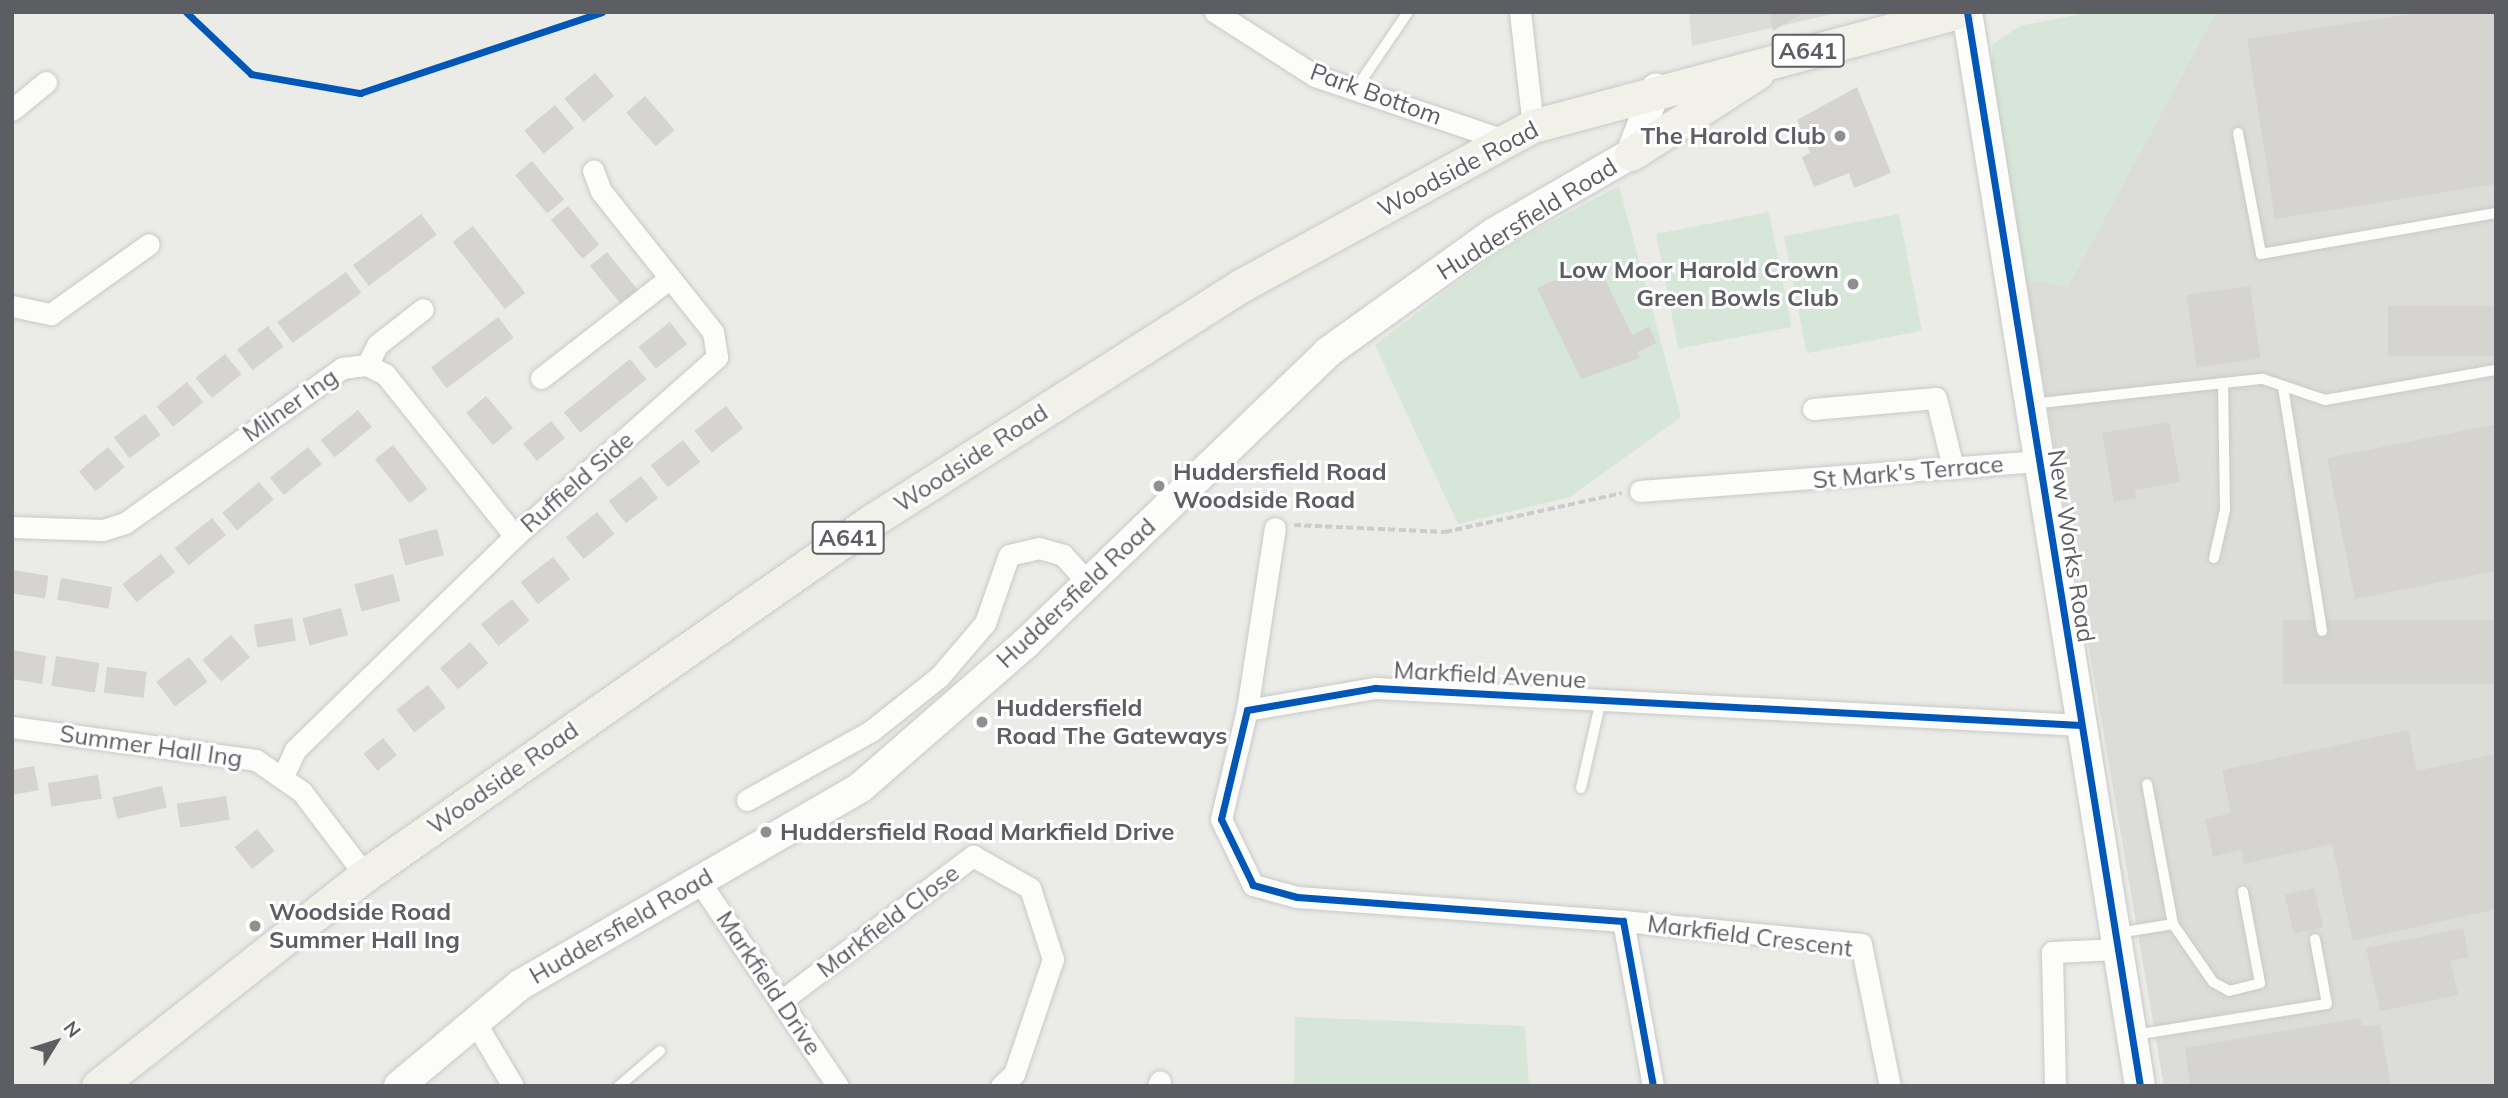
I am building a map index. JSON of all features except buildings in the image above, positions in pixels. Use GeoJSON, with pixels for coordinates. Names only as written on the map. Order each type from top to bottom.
{"type":"FeatureCollection","features":[{"type":"Feature","properties":{"kind":"main road","name":"A641"},"geometry":{"type":"LineString","coordinates":[[1656,89],[1959,12]]}},
{"type":"Feature","properties":{"kind":"main road","name":"New Works Road"},"geometry":{"type":"LineString","coordinates":[[1967,12],[2037,461],[2140,1086]]}},
{"type":"Feature","properties":{"kind":"main road"},"geometry":{"type":"LineString","coordinates":[[1631,154],[1783,57]]}},
{"type":"Feature","properties":{"kind":"main road","name":"Woodside Road"},"geometry":{"type":"LineString","coordinates":[[99,1086],[365,875],[873,520],[1242,285],[1520,133],[1656,89]]}},
{"type":"Feature","properties":{"kind":"main road","name":"Huddersfield Road"},"geometry":{"type":"LineString","coordinates":[[399,1086],[520,985],[862,786],[1088,583],[1328,352],[1494,233],[1631,154],[1656,89]]}},
{"type":"Feature","properties":{"kind":"street","name":"Park Bottom"},"geometry":{"type":"LineString","coordinates":[[1215,12],[1315,76],[1520,133]]}},
{"type":"Feature","properties":{"kind":"street"},"geometry":{"type":"LineString","coordinates":[[1520,12],[1520,133]]}},
{"type":"Feature","properties":{"kind":"street"},"geometry":{"type":"LineString","coordinates":[[12,110],[46,82]]}},
{"type":"Feature","properties":{"kind":"street","name":"Ruffield Side"},"geometry":{"type":"LineString","coordinates":[[283,776],[295,750],[515,536],[716,357],[713,332],[601,191],[593,170]]}},
{"type":"Feature","properties":{"kind":"street"},"geometry":{"type":"LineString","coordinates":[[12,306],[51,314],[149,244]]}},
{"type":"Feature","properties":{"kind":"street"},"geometry":{"type":"LineString","coordinates":[[541,378],[670,278]]}},
{"type":"Feature","properties":{"kind":"street"},"geometry":{"type":"LineString","coordinates":[[367,365],[377,345],[423,309]]}},
{"type":"Feature","properties":{"kind":"street","name":"Milner Ing"},"geometry":{"type":"LineString","coordinates":[[12,527],[103,530],[125,523],[342,368],[367,365],[386,374],[515,536]]}},
{"type":"Feature","properties":{"kind":"street"},"geometry":{"type":"LineString","coordinates":[[1813,409],[1936,398],[1953,468]]}},
{"type":"Feature","properties":{"kind":"street","name":"St Mark's Terrace"},"geometry":{"type":"LineString","coordinates":[[1640,491],[2037,461]]}},
{"type":"Feature","properties":{"kind":"street"},"geometry":{"type":"LineString","coordinates":[[1275,528],[1247,710],[1221,818],[1253,885],[1297,897],[1623,921],[1653,1086]]}},
{"type":"Feature","properties":{"kind":"street"},"geometry":{"type":"LineString","coordinates":[[747,800],[871,731],[939,677],[985,623],[1009,555],[1039,548],[1063,555],[1088,583]]}},
{"type":"Feature","properties":{"kind":"street","name":"Markfield Avenue"},"geometry":{"type":"LineString","coordinates":[[1247,710],[1375,688],[2081,726]]}},
{"type":"Feature","properties":{"kind":"street","name":"Summer Hall Ing"},"geometry":{"type":"LineString","coordinates":[[12,727],[242,755],[283,776],[319,810],[365,875]]}},
{"type":"Feature","properties":{"kind":"street","name":"Markfield Close"},"geometry":{"type":"LineString","coordinates":[[781,1001],[973,856],[1030,888],[1053,958],[1014,1074],[1001,1086]]}},
{"type":"Feature","properties":{"kind":"street","name":"Markfield Drive"},"geometry":{"type":"LineString","coordinates":[[699,881],[838,1086]]}},
{"type":"Feature","properties":{"kind":"street","name":"Markfield Crescent"},"geometry":{"type":"LineString","coordinates":[[1623,921],[1861,944],[1891,1086]]}},
{"type":"Feature","properties":{"kind":"street"},"geometry":{"type":"LineString","coordinates":[[2055,1086],[2052,952],[2117,941]]}},
{"type":"Feature","properties":{"kind":"street"},"geometry":{"type":"LineString","coordinates":[[475,1022],[513,1086]]}},
{"type":"Feature","properties":{"kind":"lane"},"geometry":{"type":"LineString","coordinates":[[1356,89],[1408,12]]}},
{"type":"Feature","properties":{"kind":"lane"},"geometry":{"type":"LineString","coordinates":[[2238,133],[2261,254],[2496,213]]}},
{"type":"Feature","properties":{"kind":"lane"},"geometry":{"type":"LineString","coordinates":[[2028,404],[2263,379],[2325,400],[2496,370]]}},
{"type":"Feature","properties":{"kind":"lane"},"geometry":{"type":"LineString","coordinates":[[2214,558],[2225,510],[2223,383]]}},
{"type":"Feature","properties":{"kind":"lane"},"geometry":{"type":"LineString","coordinates":[[2283,387],[2322,631]]}},
{"type":"Feature","properties":{"kind":"lane"},"geometry":{"type":"LineString","coordinates":[[1581,788],[1601,700]]}},
{"type":"Feature","properties":{"kind":"lane"},"geometry":{"type":"LineString","coordinates":[[2147,784],[2173,924],[2213,982],[2229,991],[2260,983],[2243,892]]}},
{"type":"Feature","properties":{"kind":"lane"},"geometry":{"type":"LineString","coordinates":[[2117,941],[2173,924]]}},
{"type":"Feature","properties":{"kind":"lane"},"geometry":{"type":"LineString","coordinates":[[2132,1035],[2326,1004],[2315,939]]}},
{"type":"Feature","properties":{"kind":"lane"},"geometry":{"type":"LineString","coordinates":[[619,1086],[660,1051]]}},
{"type":"Feature","properties":{"kind":"path"},"geometry":{"type":"LineString","coordinates":[[1275,528],[1318,522],[1445,532],[1640,491]]}},
{"type":"Feature","properties":{"kind":"shaded area"},"geometry":{"type":"Polygon","coordinates":[[[1689,12],[1841,12],[1692,46],[1689,12]]]}},
{"type":"Feature","properties":{"kind":"shaded area"},"geometry":{"type":"Polygon","coordinates":[[[2216,12],[2496,12],[2496,1086],[2164,1086],[2026,280],[2068,286],[2216,12]]]}},
{"type":"Feature","properties":{"kind":"green space"},"geometry":{"type":"Polygon","coordinates":[[[2092,12],[2216,12],[2068,286],[2026,280],[1990,89],[1993,44],[2020,26],[2092,12]]]}},
{"type":"Feature","properties":{"kind":"green space"},"geometry":{"type":"Polygon","coordinates":[[[1619,186],[1681,417],[1570,497],[1458,524],[1375,345],[1506,246],[1619,186]]]}},
{"type":"Feature","properties":{"kind":"green space","name":"Low Moor Harold Crown Green Bowls Club"},"geometry":{"type":"Polygon","coordinates":[[[1769,212],[1791,327],[1678,349],[1656,234],[1769,212]]]}},
{"type":"Feature","properties":{"kind":"green space","name":"Low Moor Harold Crown Green Bowls Club"},"geometry":{"type":"Polygon","coordinates":[[[1899,214],[1922,331],[1807,353],[1784,236],[1899,214]]]}},
{"type":"Feature","properties":{"kind":"green space"},"geometry":{"type":"Polygon","coordinates":[[[1295,1017],[1525,1026],[1529,1086],[1294,1086],[1295,1017]]]}},
{"type":"Feature","properties":{"kind":"cycle path"},"geometry":{"type":"LineString","coordinates":[[186,12],[251,74],[360,93],[602,12]]}},
{"type":"Feature","properties":{"kind":"cycle path"},"geometry":{"type":"LineString","coordinates":[[1967,12],[2140,1086]]}},
{"type":"Feature","properties":{"kind":"cycle path"},"geometry":{"type":"LineString","coordinates":[[1653,1086],[1623,921],[1297,897],[1253,885],[1221,819],[1247,710],[1375,688],[2081,725]]}},
{"type":"Feature","properties":{"kind":"place","name":"The Harold Club"},"geometry":{"type":"Point","coordinates":[1840,136]}},
{"type":"Feature","properties":{"kind":"place","name":"Low Moor Harold Crown Green Bowls Club"},"geometry":{"type":"Point","coordinates":[1853,284]}},
{"type":"Feature","properties":{"kind":"place","name":"Huddersfield Road Woodside Road"},"geometry":{"type":"Point","coordinates":[1159,486]}},
{"type":"Feature","properties":{"kind":"place","name":"Huddersfield Road The Gateways"},"geometry":{"type":"Point","coordinates":[982,722]}},
{"type":"Feature","properties":{"kind":"place","name":"Huddersfield Road Markfield Drive"},"geometry":{"type":"Point","coordinates":[766,832]}},
{"type":"Feature","properties":{"kind":"place","name":"Woodside Road Summer Hall Ing"},"geometry":{"type":"Point","coordinates":[255,926]}}]}
